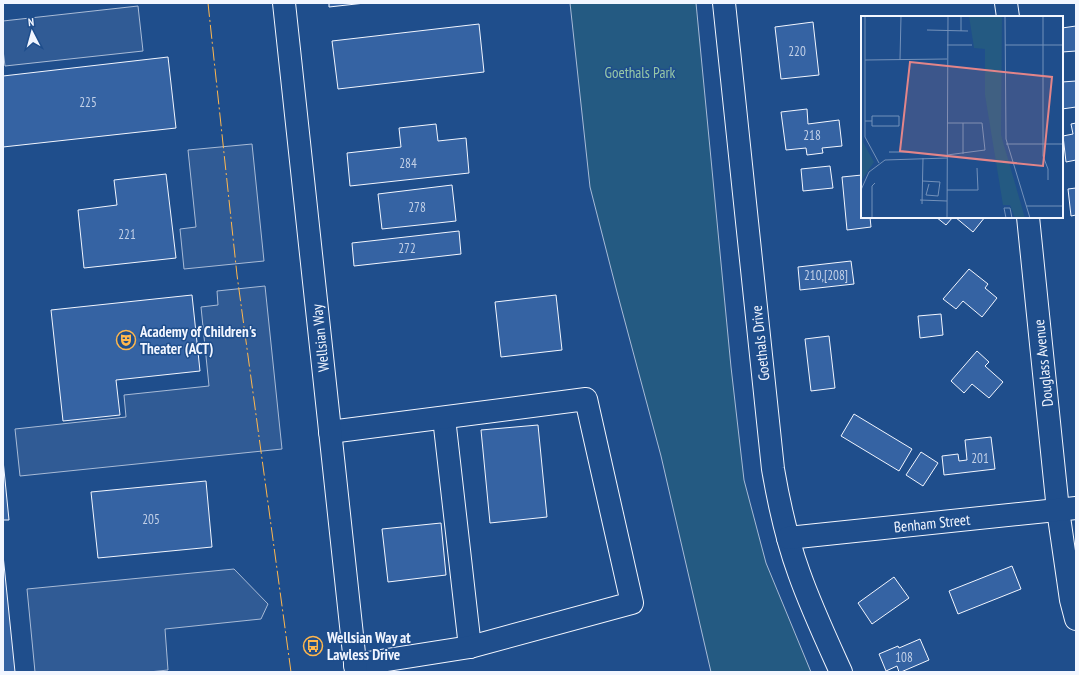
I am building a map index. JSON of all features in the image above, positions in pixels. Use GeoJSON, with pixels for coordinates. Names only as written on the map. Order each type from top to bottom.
{"type":"FeatureCollection","features":[{"type":"Feature","properties":{"kind":"street","name":"Wellsian Way"},"geometry":{"type":"LineString","coordinates":[[284,3],[356,669]]}},
{"type":"Feature","properties":{"kind":"street","name":"Goethals Drive"},"geometry":{"type":"LineString","coordinates":[[724,3],[773,469],[779,501],[798,572],[810,604],[841,672]]}},
{"type":"Feature","properties":{"kind":"street"},"geometry":{"type":"LineString","coordinates":[[1006,3],[1008,16]]}},
{"type":"Feature","properties":{"kind":"street","name":"Douglass Avenue"},"geometry":{"type":"LineString","coordinates":[[1028,218],[1067,509],[1070,600],[1076,619]]}},
{"type":"Feature","properties":{"kind":"street"},"geometry":{"type":"LineString","coordinates":[[330,432],[586,399],[632,603],[470,647],[356,669]]}},
{"type":"Feature","properties":{"kind":"street"},"geometry":{"type":"LineString","coordinates":[[444,418],[470,647]]}},
{"type":"Feature","properties":{"kind":"street","name":"Benham Street"},"geometry":{"type":"LineString","coordinates":[[788,538],[1067,509]]}},
{"type":"Feature","properties":{"kind":"green space","name":"Goethals Park"},"geometry":{"type":"Polygon","coordinates":[[[570,3],[696,3],[731,367],[744,480],[766,563],[811,672],[711,672],[661,456],[590,187],[570,3]]]}},
{"type":"Feature","properties":{"kind":"shaded area"},"geometry":{"type":"Polygon","coordinates":[[[138,6],[143,51],[5,66],[3,50],[3,21],[138,6]]]}},
{"type":"Feature","properties":{"kind":"shaded area"},"geometry":{"type":"Polygon","coordinates":[[[252,144],[264,261],[184,269],[180,229],[196,227],[188,150],[252,144]]]}},
{"type":"Feature","properties":{"kind":"shaded area"},"geometry":{"type":"Polygon","coordinates":[[[265,286],[282,449],[20,476],[15,429],[126,417],[124,395],[209,386],[201,307],[218,305],[217,291],[265,286]]]}},
{"type":"Feature","properties":{"kind":"shaded area"},"geometry":{"type":"Polygon","coordinates":[[[234,569],[268,604],[261,619],[165,629],[168,670],[149,672],[35,672],[27,589],[234,569]]]}},
{"type":"Feature","properties":{"kind":"building"},"geometry":{"type":"Polygon","coordinates":[[[329,3],[365,3],[329,7],[329,3]]]}},
{"type":"Feature","properties":{"kind":"building"},"geometry":{"type":"Polygon","coordinates":[[[813,22],[819,75],[781,79],[775,27],[813,22]]]}},
{"type":"Feature","properties":{"kind":"building"},"geometry":{"type":"Polygon","coordinates":[[[479,24],[484,72],[338,89],[332,41],[479,24]]]}},
{"type":"Feature","properties":{"kind":"building"},"geometry":{"type":"Polygon","coordinates":[[[1076,26],[1076,51],[1063,52],[1063,28],[1076,26]]]}},
{"type":"Feature","properties":{"kind":"building"},"geometry":{"type":"Polygon","coordinates":[[[168,57],[176,128],[3,147],[3,76],[168,57]]]}},
{"type":"Feature","properties":{"kind":"building"},"geometry":{"type":"Polygon","coordinates":[[[1076,81],[1076,107],[1063,109],[1063,82],[1076,81]]]}},
{"type":"Feature","properties":{"kind":"building"},"geometry":{"type":"Polygon","coordinates":[[[807,109],[808,124],[839,120],[842,146],[822,148],[823,153],[807,155],[806,148],[786,150],[781,112],[807,109]]]}},
{"type":"Feature","properties":{"kind":"building"},"geometry":{"type":"Polygon","coordinates":[[[1076,123],[1076,160],[1066,162],[1063,136],[1073,134],[1071,124],[1076,123]]]}},
{"type":"Feature","properties":{"kind":"building"},"geometry":{"type":"Polygon","coordinates":[[[436,124],[438,141],[466,138],[469,173],[350,186],[347,153],[401,147],[399,128],[436,124]]]}},
{"type":"Feature","properties":{"kind":"building"},"geometry":{"type":"Polygon","coordinates":[[[830,166],[833,188],[803,191],[801,169],[830,166]]]}},
{"type":"Feature","properties":{"kind":"building"},"geometry":{"type":"Polygon","coordinates":[[[166,174],[176,258],[84,268],[78,210],[117,205],[114,180],[166,174]]]}},
{"type":"Feature","properties":{"kind":"building"},"geometry":{"type":"Polygon","coordinates":[[[861,175],[861,218],[870,218],[871,227],[847,230],[842,177],[861,175]]]}},
{"type":"Feature","properties":{"kind":"building"},"geometry":{"type":"Polygon","coordinates":[[[452,185],[456,221],[382,229],[378,194],[452,185]]]}},
{"type":"Feature","properties":{"kind":"building"},"geometry":{"type":"Polygon","coordinates":[[[1076,188],[1076,215],[1071,216],[1068,189],[1076,188]]]}},
{"type":"Feature","properties":{"kind":"building"},"geometry":{"type":"Polygon","coordinates":[[[937,218],[952,218],[946,225],[937,218]]]}},
{"type":"Feature","properties":{"kind":"building"},"geometry":{"type":"Polygon","coordinates":[[[956,218],[984,218],[973,232],[956,218]]]}},
{"type":"Feature","properties":{"kind":"building"},"geometry":{"type":"Polygon","coordinates":[[[459,231],[461,254],[354,266],[352,243],[459,231]]]}},
{"type":"Feature","properties":{"kind":"building"},"geometry":{"type":"Polygon","coordinates":[[[851,261],[854,284],[800,290],[798,267],[851,261]]]}},
{"type":"Feature","properties":{"kind":"building"},"geometry":{"type":"Polygon","coordinates":[[[969,269],[988,284],[985,288],[997,298],[982,317],[963,301],[956,309],[943,299],[969,269]]]}},
{"type":"Feature","properties":{"kind":"building","name":"Academy of Children's Theater (ACT)"},"geometry":{"type":"Polygon","coordinates":[[[192,295],[200,371],[116,380],[120,415],[63,421],[51,310],[192,295]]]}},
{"type":"Feature","properties":{"kind":"building"},"geometry":{"type":"Polygon","coordinates":[[[556,295],[562,350],[501,357],[495,302],[556,295]]]}},
{"type":"Feature","properties":{"kind":"building"},"geometry":{"type":"Polygon","coordinates":[[[941,314],[943,335],[920,338],[918,316],[941,314]]]}},
{"type":"Feature","properties":{"kind":"building"},"geometry":{"type":"Polygon","coordinates":[[[829,336],[835,388],[811,391],[805,339],[829,336]]]}},
{"type":"Feature","properties":{"kind":"building"},"geometry":{"type":"Polygon","coordinates":[[[977,351],[989,362],[985,366],[1003,382],[989,398],[972,384],[964,393],[951,381],[977,351]]]}},
{"type":"Feature","properties":{"kind":"building"},"geometry":{"type":"Polygon","coordinates":[[[854,414],[912,449],[899,471],[841,436],[854,414]]]}},
{"type":"Feature","properties":{"kind":"building"},"geometry":{"type":"Polygon","coordinates":[[[538,425],[547,517],[490,523],[481,430],[538,425]]]}},
{"type":"Feature","properties":{"kind":"building"},"geometry":{"type":"Polygon","coordinates":[[[991,437],[995,469],[944,475],[942,456],[958,454],[959,461],[967,460],[965,440],[991,437]]]}},
{"type":"Feature","properties":{"kind":"building"},"geometry":{"type":"Polygon","coordinates":[[[921,452],[938,463],[923,486],[906,475],[921,452]]]}},
{"type":"Feature","properties":{"kind":"building"},"geometry":{"type":"Polygon","coordinates":[[[3,460],[9,520],[3,520],[3,460]]]}},
{"type":"Feature","properties":{"kind":"building"},"geometry":{"type":"Polygon","coordinates":[[[206,481],[212,547],[98,558],[91,492],[206,481]]]}},
{"type":"Feature","properties":{"kind":"building"},"geometry":{"type":"Polygon","coordinates":[[[441,523],[446,575],[388,582],[382,529],[441,523]]]}},
{"type":"Feature","properties":{"kind":"building"},"geometry":{"type":"Polygon","coordinates":[[[3,555],[15,672],[3,672],[3,555]]]}},
{"type":"Feature","properties":{"kind":"building"},"geometry":{"type":"Polygon","coordinates":[[[1012,566],[1021,589],[958,614],[949,591],[1012,566]]]}},
{"type":"Feature","properties":{"kind":"building"},"geometry":{"type":"Polygon","coordinates":[[[894,577],[909,598],[872,624],[858,603],[894,577]]]}},
{"type":"Feature","properties":{"kind":"building"},"geometry":{"type":"Polygon","coordinates":[[[920,639],[929,660],[901,672],[899,672],[897,666],[886,671],[879,654],[898,646],[899,648],[920,639]]]}},
{"type":"Feature","properties":{"kind":"power"},"geometry":{"type":"LineString","coordinates":[[208,3],[237,275],[291,672]]}},
{"type":"Feature","properties":{"kind":"place","name":"Academy of Children's Theater (ACT)"},"geometry":{"type":"Point","coordinates":[126,340]}},
{"type":"Feature","properties":{"kind":"place","name":"Wellsian Way at Lawless Drive"},"geometry":{"type":"Point","coordinates":[313,646]}}]}
